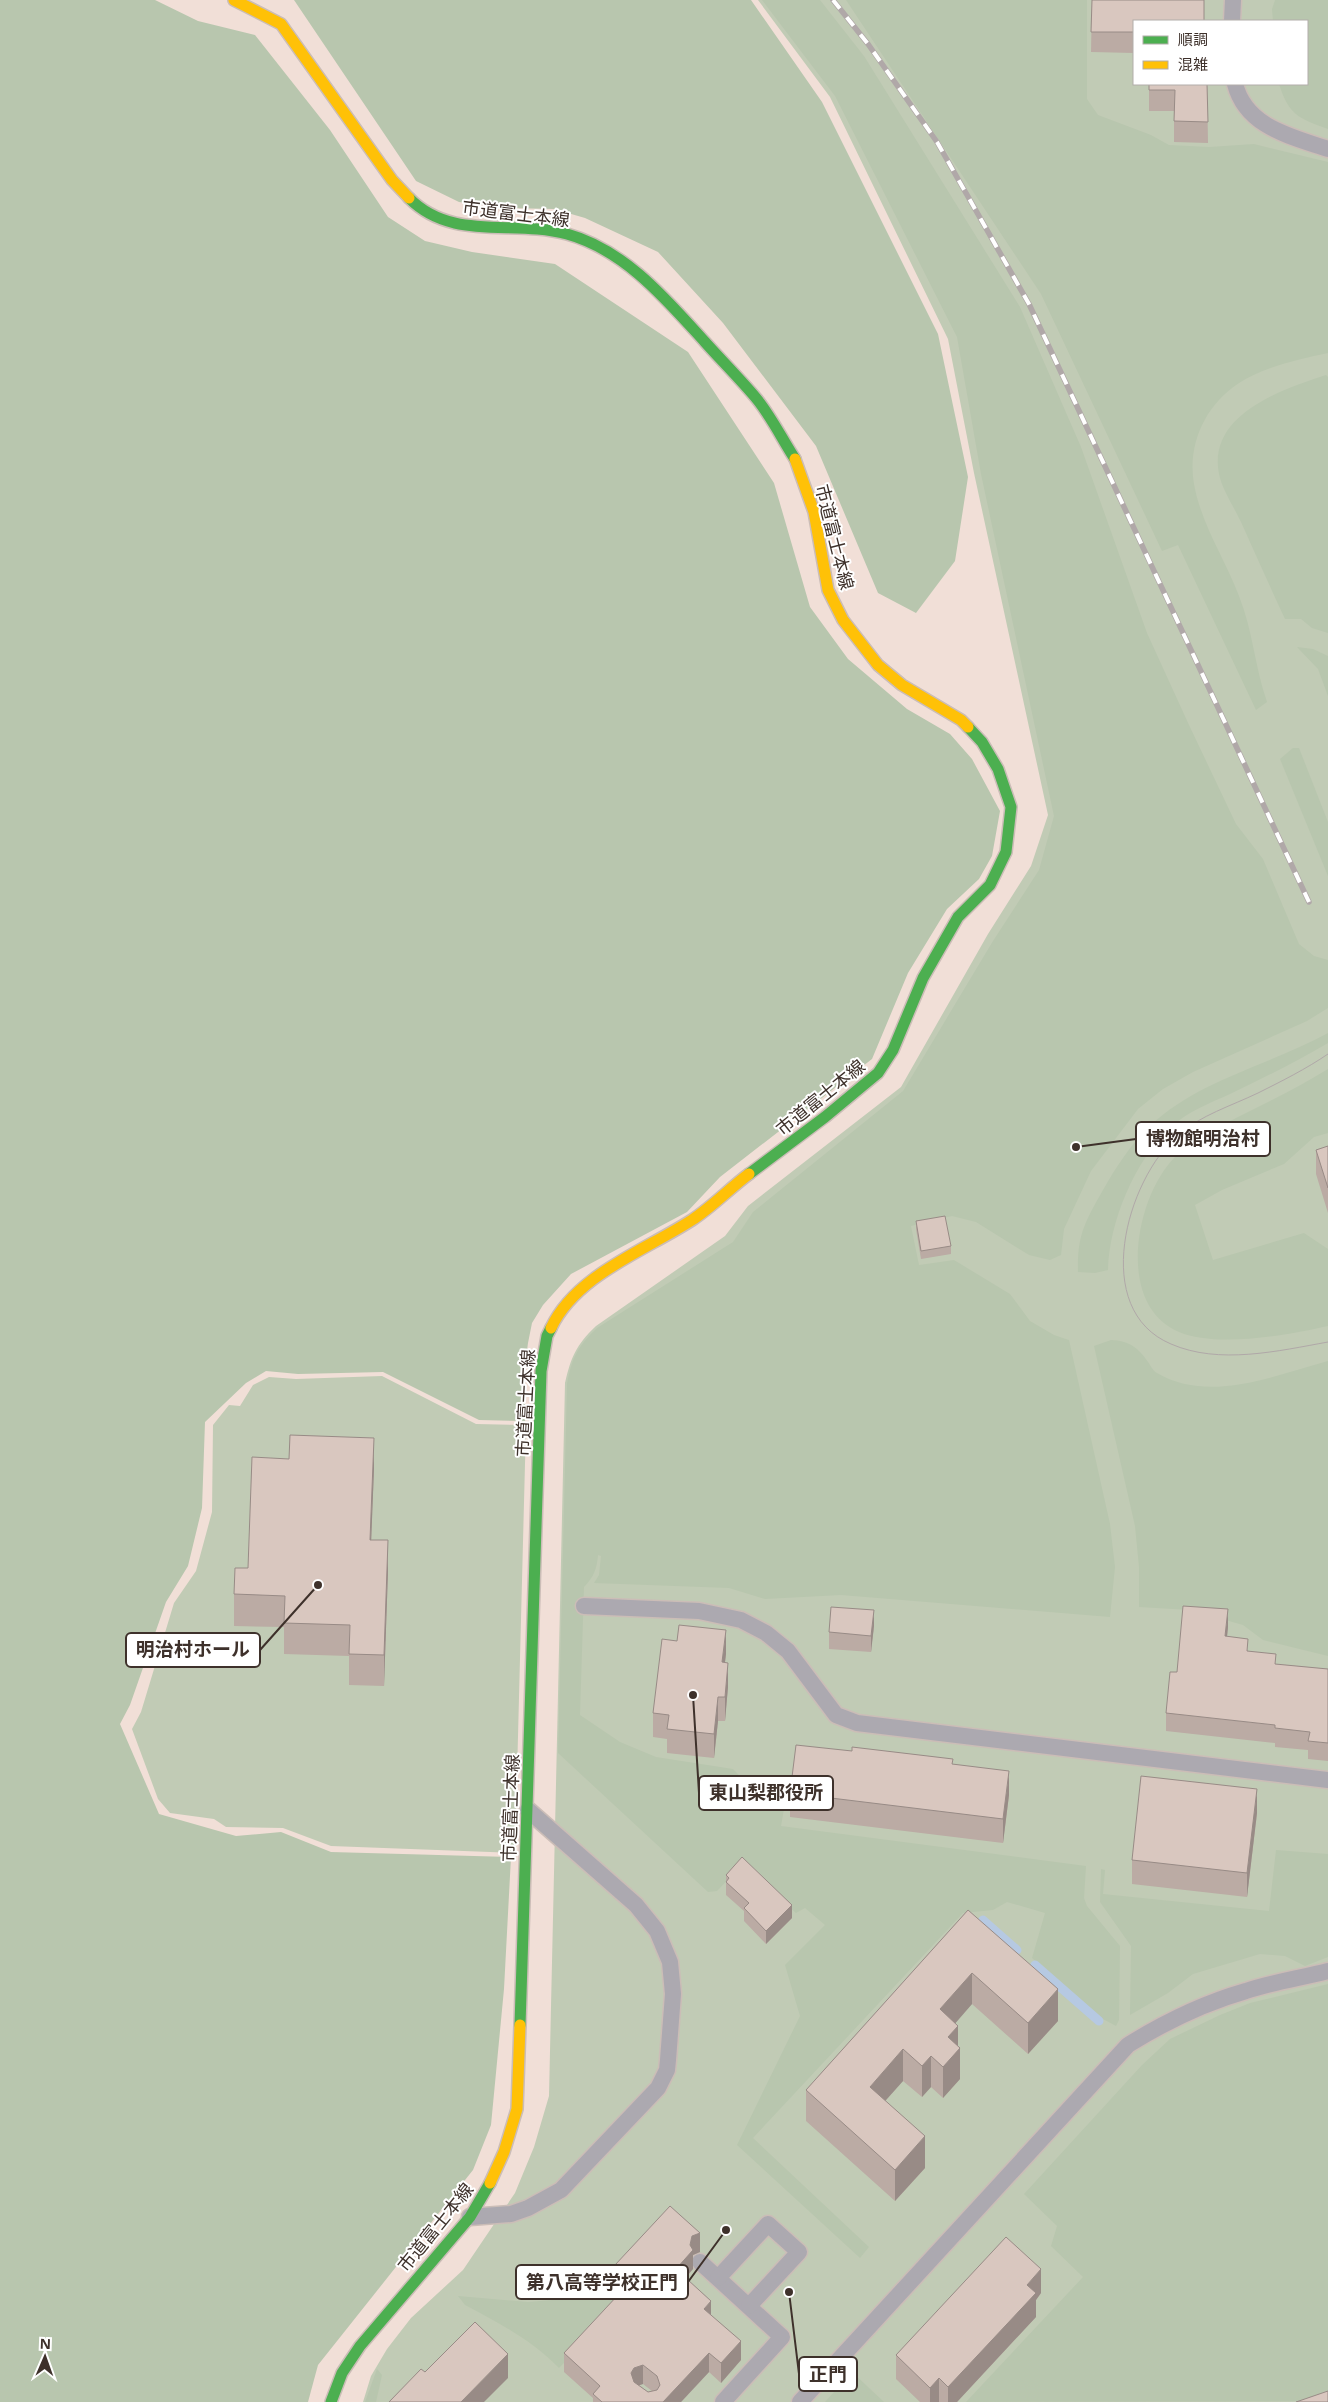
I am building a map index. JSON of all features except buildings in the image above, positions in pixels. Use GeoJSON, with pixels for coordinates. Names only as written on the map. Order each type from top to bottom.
{"type":"FeatureCollection","features":[{"type":"Feature","properties":{"kind":"street","name":"市道富士本線"},"geometry":{"type":"LineString","coordinates":[[234,0],[281,24],[392,180],[419,208],[437,218],[475,228],[543,230],[567,234],[595,245],[616,257],[656,288],[757,399],[795,459],[814,512],[828,590],[843,620],[878,665],[902,685],[961,720],[982,742],[998,769],[1011,807],[1010,830],[1006,852],[990,885],[958,917],[923,978],[893,1050],[878,1073],[825,1117],[729,1189],[694,1219],[584,1285],[568,1300],[556,1317],[547,1336],[541,1371],[517,2109],[500,2166],[470,2217],[360,2346],[342,2373],[331,2402]]}},
{"type":"Feature","properties":{"kind":"lane"},"geometry":{"type":"LineString","coordinates":[[1232,20],[1233,0]]}},
{"type":"Feature","properties":{"kind":"lane"},"geometry":{"type":"LineString","coordinates":[[1235,85],[1248,112],[1262,124],[1328,149]]}},
{"type":"Feature","properties":{"kind":"lane"},"geometry":{"type":"LineString","coordinates":[[584,1606],[699,1611],[727,1616],[754,1626],[778,1642],[798,1662],[836,1716],[864,1724],[1018,1735],[1328,1780]]}},
{"type":"Feature","properties":{"kind":"lane"},"geometry":{"type":"LineString","coordinates":[[470,2217],[511,2214],[528,2208],[560,2190],[658,2088],[667,2070],[672,2003],[670,1962],[657,1931],[636,1905],[528,1810]]}},
{"type":"Feature","properties":{"kind":"lane"},"geometry":{"type":"LineString","coordinates":[[800,2402],[1128,2045],[1166,2023],[1219,2000],[1260,1986],[1328,1970]]}},
{"type":"Feature","properties":{"kind":"lane"},"geometry":{"type":"LineString","coordinates":[[718,2278],[768,2224],[799,2252],[749,2306]]}},
{"type":"Feature","properties":{"kind":"lane"},"geometry":{"type":"LineString","coordinates":[[700,2262],[782,2337],[723,2402]]}},
{"type":"Feature","properties":{"kind":"green space"},"geometry":{"type":"Polygon","coordinates":[[[0,0],[155,0],[198,21],[255,35],[330,130],[388,217],[425,241],[472,252],[555,264],[688,352],[774,483],[810,607],[848,659],[907,709],[950,734],[972,759],[1000,811],[992,856],[979,879],[947,909],[908,973],[872,1059],[720,1177],[687,1212],[571,1274],[543,1305],[532,1323],[528,1343],[525,1366],[525,1421],[479,1420],[383,1372],[298,1374],[266,1371],[246,1383],[205,1422],[202,1508],[188,1566],[166,1602],[130,1705],[120,1724],[159,1814],[236,1836],[281,1832],[331,1852],[511,1857],[504,1989],[491,2125],[473,2170],[318,2365],[308,2402],[0,2402],[0,0]]]}},
{"type":"Feature","properties":{"kind":"green space"},"geometry":{"type":"Polygon","coordinates":[[[294,0],[751,0],[822,102],[938,334],[968,477],[955,561],[916,613],[878,593],[816,446],[723,323],[658,252],[585,218],[554,209],[507,208],[459,202],[416,181],[294,0]]]}},
{"type":"Feature","properties":{"kind":"green space"},"geometry":{"type":"Polygon","coordinates":[[[758,0],[1328,0],[1328,2402],[363,2402],[371,2376],[387,2349],[411,2318],[463,2270],[515,2193],[534,2147],[549,2096],[565,1383],[572,1359],[584,1339],[596,1326],[725,1236],[748,1206],[901,1087],[988,934],[1031,866],[1048,815],[974,473],[948,339],[830,97],[758,0]]]}},
{"type":"Feature","properties":{"kind":"green space"},"geometry":{"type":"Polygon","coordinates":[[[762,0],[820,0],[864,56],[1020,307],[1081,447],[1147,633],[1189,725],[1236,824],[1263,859],[1299,944],[1314,956],[1328,960],[1328,1008],[1307,1021],[1193,1072],[1163,1089],[1138,1109],[1091,1171],[1064,1229],[1061,1255],[1050,1260],[1029,1255],[976,1222],[952,1216],[911,1226],[919,1265],[954,1260],[1010,1294],[1030,1321],[1054,1335],[1069,1340],[1110,1524],[1115,1567],[1110,1617],[841,1595],[765,1599],[729,1588],[594,1583],[599,1575],[601,1556],[598,1555],[594,1572],[584,1587],[580,1715],[620,1742],[656,1757],[733,1769],[765,1802],[784,1809],[781,1826],[1086,1866],[1084,1898],[1087,1906],[1120,1946],[1119,2020],[1116,2026],[1103,2019],[1032,1958],[1045,1913],[1007,1902],[993,1910],[963,1913],[753,2138],[869,2247],[860,2258],[737,2145],[800,2016],[785,1965],[825,1925],[805,1908],[796,1913],[742,1865],[717,1891],[708,1892],[558,1753],[567,1384],[576,1353],[597,1328],[733,1242],[753,1212],[903,1091],[993,941],[1039,870],[1054,816],[981,474],[957,337],[835,96],[762,0]]]}},
{"type":"Feature","properties":{"kind":"green space"},"geometry":{"type":"Polygon","coordinates":[[[846,0],[1087,0],[1087,99],[1098,115],[1151,135],[1169,145],[1209,147],[1254,144],[1328,162],[1328,353],[1259,372],[1227,392],[1208,414],[1201,427],[1193,455],[1194,484],[1197,499],[1233,582],[1248,623],[1267,702],[1256,710],[1178,545],[1162,551],[1041,294],[846,0]]]}},
{"type":"Feature","properties":{"kind":"green space"},"geometry":{"type":"Polygon","coordinates":[[[1275,0],[1328,0],[1328,129],[1309,122],[1296,114],[1287,103],[1279,85],[1308,85],[1308,20],[1273,20],[1272,9],[1275,0]]]}},
{"type":"Feature","properties":{"kind":"green space"},"geometry":{"type":"Polygon","coordinates":[[[1326,375],[1328,377],[1328,633],[1312,628],[1301,619],[1285,619],[1223,486],[1219,474],[1218,453],[1225,435],[1236,420],[1252,407],[1289,388],[1326,375]]]}},
{"type":"Feature","properties":{"kind":"green space"},"geometry":{"type":"Polygon","coordinates":[[[1297,647],[1313,649],[1328,656],[1328,696],[1318,669],[1297,647]]]}},
{"type":"Feature","properties":{"kind":"green space"},"geometry":{"type":"Polygon","coordinates":[[[1293,748],[1299,748],[1328,822],[1328,876],[1280,759],[1293,748]]]}},
{"type":"Feature","properties":{"kind":"green space"},"geometry":{"type":"Polygon","coordinates":[[[1328,1033],[1328,1043],[1279,1070],[1199,1108],[1171,1127],[1146,1157],[1126,1193],[1113,1232],[1108,1270],[1095,1273],[1078,1272],[1081,1238],[1091,1211],[1124,1156],[1150,1126],[1169,1110],[1212,1085],[1328,1033]]]}},
{"type":"Feature","properties":{"kind":"green space"},"geometry":{"type":"Polygon","coordinates":[[[1328,1069],[1328,1133],[1314,1137],[1284,1164],[1222,1190],[1195,1205],[1213,1260],[1304,1233],[1328,1249],[1328,1326],[1273,1336],[1232,1340],[1195,1337],[1179,1332],[1159,1318],[1146,1299],[1139,1275],[1138,1249],[1142,1223],[1150,1197],[1161,1175],[1183,1149],[1198,1138],[1328,1069]]]}},
{"type":"Feature","properties":{"kind":"green space"},"geometry":{"type":"Polygon","coordinates":[[[1111,1340],[1128,1343],[1137,1349],[1157,1373],[1177,1382],[1199,1386],[1220,1387],[1242,1384],[1328,1361],[1328,1656],[1263,1640],[1243,1625],[1190,1610],[1139,1607],[1139,1567],[1135,1526],[1094,1346],[1111,1340]]]}},
{"type":"Feature","properties":{"kind":"green space"},"geometry":{"type":"Polygon","coordinates":[[[382,1376],[476,1424],[526,1425],[515,1853],[331,1846],[283,1828],[226,1827],[214,1819],[170,1813],[158,1799],[132,1729],[141,1712],[174,1603],[196,1571],[212,1512],[213,1425],[229,1405],[240,1406],[253,1385],[269,1377],[296,1379],[382,1376]]]}},
{"type":"Feature","properties":{"kind":"green space"},"geometry":{"type":"Polygon","coordinates":[[[1276,1850],[1328,1854],[1328,1957],[1305,1966],[1285,1956],[1260,1954],[1193,1974],[1168,1993],[1130,2015],[1131,1946],[1100,1902],[1101,1869],[1105,1870],[1103,1894],[1269,1911],[1276,1850]]]}},
{"type":"Feature","properties":{"kind":"green space"},"geometry":{"type":"Polygon","coordinates":[[[1328,1984],[1328,2401],[966,2402],[1083,2277],[1051,2246],[1057,2226],[1024,2194],[1142,2065],[1170,2039],[1250,2003],[1328,1984]]]}},
{"type":"Feature","properties":{"kind":"green space"},"geometry":{"type":"Polygon","coordinates":[[[613,2295],[622,2304],[559,2368],[538,2349],[503,2325],[465,2305],[458,2296],[528,2302],[613,2295]]]}},
{"type":"Feature","properties":{"kind":"green space"},"geometry":{"type":"Polygon","coordinates":[[[377,2369],[382,2375],[376,2402],[365,2402],[377,2369]]]}},
{"type":"Feature","properties":{"kind":"green space"},"geometry":{"type":"Polygon","coordinates":[[[852,2372],[884,2402],[825,2402],[852,2372]]]}},
{"type":"Feature","properties":{"kind":"waterway"},"geometry":{"type":"LineString","coordinates":[[983,1920],[1017,1950]]}},
{"type":"Feature","properties":{"kind":"waterway"},"geometry":{"type":"LineString","coordinates":[[1035,1965],[1099,2021]]}},
{"type":"Feature","properties":{"kind":"tram line"},"geometry":{"type":"LineString","coordinates":[[1328,1054],[1276,1084],[1206,1116],[1178,1135],[1159,1156],[1144,1182],[1132,1212],[1125,1244],[1124,1275],[1131,1303],[1146,1327],[1171,1344],[1189,1350],[1209,1354],[1249,1354],[1328,1342]]}},
{"type":"Feature","properties":{"kind":"railway"},"geometry":{"type":"LineString","coordinates":[[833,0],[868,44],[937,142],[1029,304],[1309,902]]}},
{"type":"Feature","properties":{"kind":"traffic: fast"},"geometry":{"type":"LineString","coordinates":[[409,198],[426,212],[444,220],[464,225],[526,228],[567,234],[588,241],[626,264],[675,309],[750,391],[767,412],[795,459]]}},
{"type":"Feature","properties":{"kind":"traffic: fast"},"geometry":{"type":"LineString","coordinates":[[749,1174],[825,1117],[878,1073],[893,1050],[923,978],[958,917],[990,885],[1006,852],[1011,807],[998,769],[982,742],[968,727]]}},
{"type":"Feature","properties":{"kind":"traffic: fast"},"geometry":{"type":"LineString","coordinates":[[520,2025],[541,1371],[547,1336],[551,1328]]}},
{"type":"Feature","properties":{"kind":"traffic: fast"},"geometry":{"type":"LineString","coordinates":[[331,2402],[342,2373],[360,2346],[470,2217],[490,2183]]}},
{"type":"Feature","properties":{"kind":"traffic: slow"},"geometry":{"type":"LineString","coordinates":[[234,0],[281,24],[392,180],[409,198]]}},
{"type":"Feature","properties":{"kind":"traffic: slow"},"geometry":{"type":"LineString","coordinates":[[795,459],[814,512],[828,590],[843,620],[878,665],[902,685],[961,720],[968,727]]}},
{"type":"Feature","properties":{"kind":"traffic: slow"},"geometry":{"type":"LineString","coordinates":[[551,1328],[562,1309],[594,1279],[692,1220],[749,1174]]}},
{"type":"Feature","properties":{"kind":"traffic: slow"},"geometry":{"type":"LineString","coordinates":[[490,2183],[504,2152],[517,2109],[520,2025]]}},
{"type":"Feature","properties":{"kind":"place","name":"博物館明治村"},"geometry":{"type":"Point","coordinates":[1076,1147]}},
{"type":"Feature","properties":{"kind":"place","name":"明治村ホール"},"geometry":{"type":"Point","coordinates":[318,1585]}},
{"type":"Feature","properties":{"kind":"place","name":"東山梨郡役所"},"geometry":{"type":"Point","coordinates":[693,1695]}},
{"type":"Feature","properties":{"kind":"place","name":"第八高等学校正門"},"geometry":{"type":"Point","coordinates":[726,2230]}},
{"type":"Feature","properties":{"kind":"place","name":"正門"},"geometry":{"type":"Point","coordinates":[789,2292]}}]}
